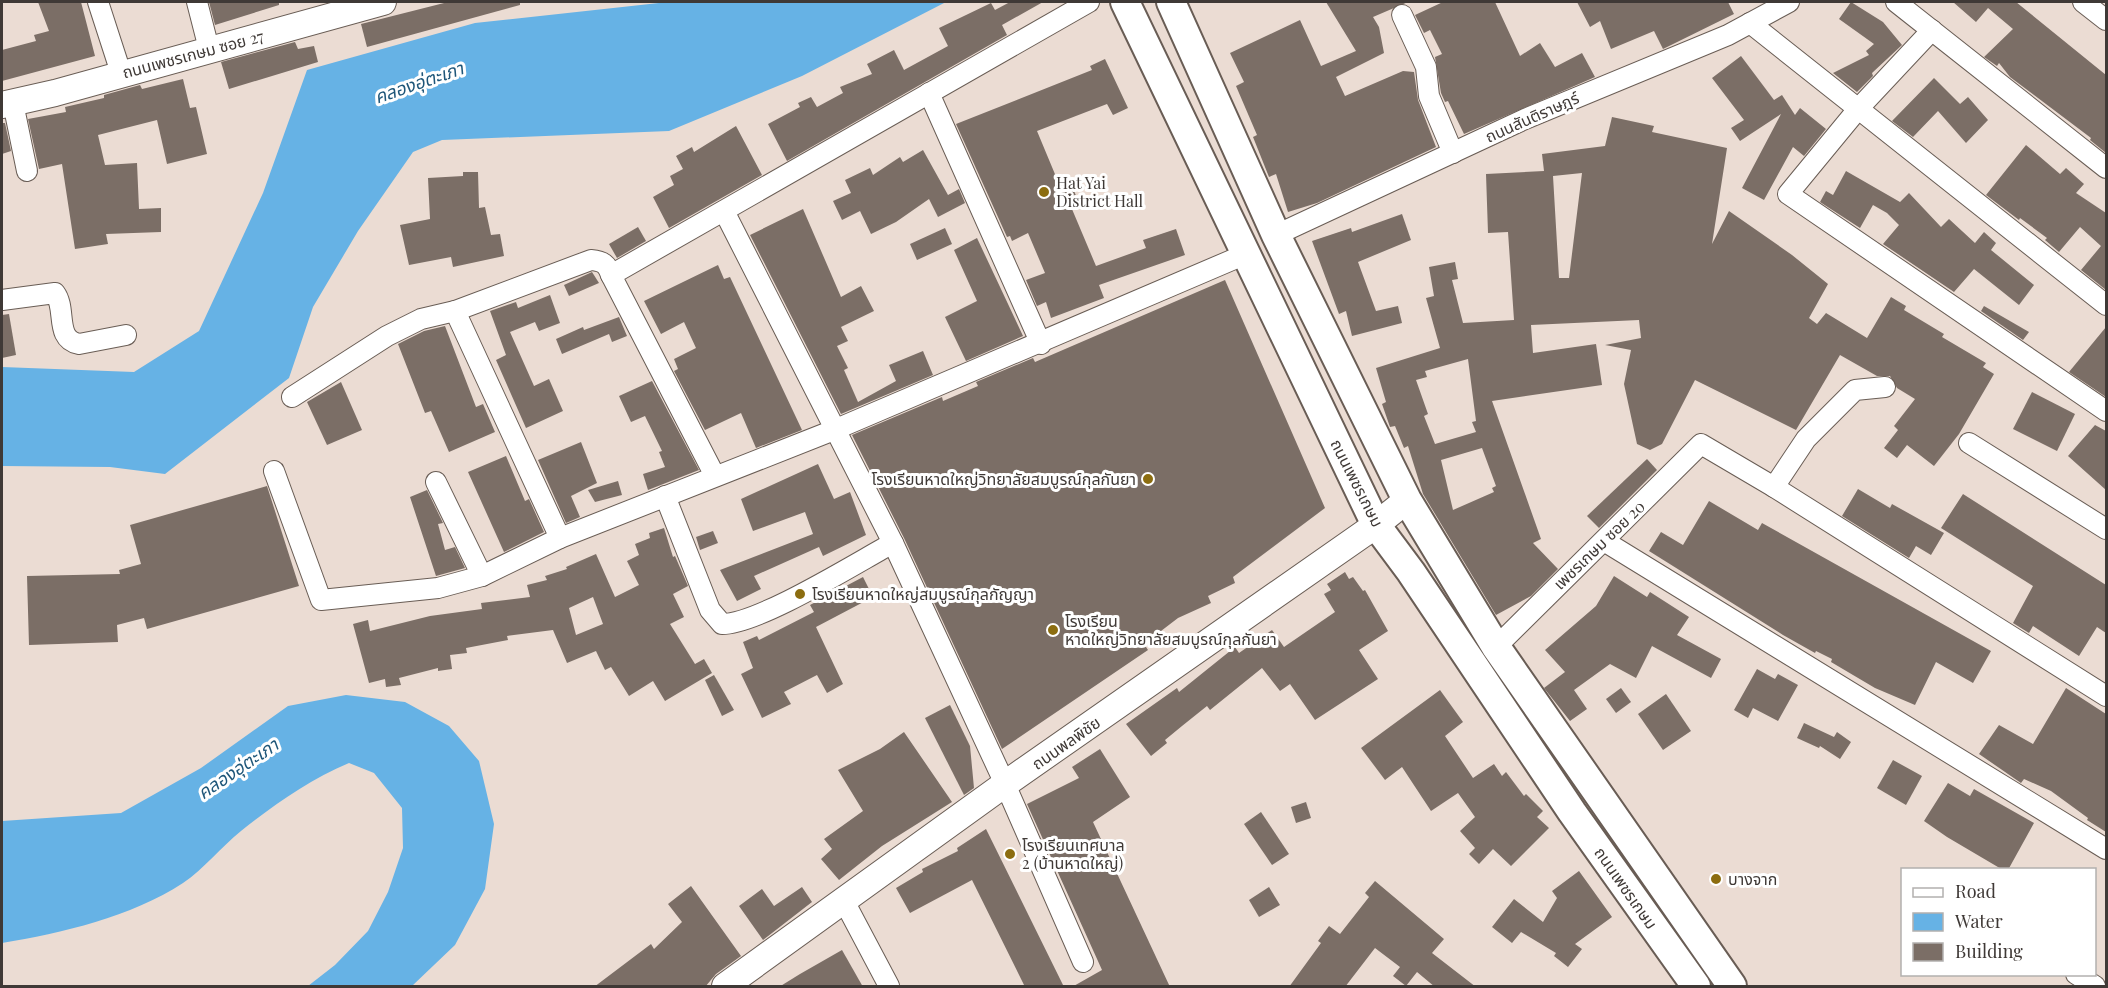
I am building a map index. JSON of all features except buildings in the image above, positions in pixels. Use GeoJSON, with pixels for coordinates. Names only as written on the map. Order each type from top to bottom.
{"type":"FeatureCollection","features":[{"type":"Feature","properties":{"kind":"main road","name":"ถนนเพชรเกษม"},"geometry":{"type":"LineString","coordinates":[[1125,2],[1376,525],[1411,572],[1579,822],[1696,987]]}},
{"type":"Feature","properties":{"kind":"main road","name":"ถนนเพชรเกษม"},"geometry":{"type":"LineString","coordinates":[[1171,2],[1276,235],[1407,500],[1496,647],[1732,987]]}},
{"type":"Feature","properties":{"kind":"street"},"geometry":{"type":"LineString","coordinates":[[98,2],[122,73]]}},
{"type":"Feature","properties":{"kind":"street"},"geometry":{"type":"LineString","coordinates":[[197,2],[209,49]]}},
{"type":"Feature","properties":{"kind":"street","name":"ถนนเพชรเกษม ซอย 27"},"geometry":{"type":"LineString","coordinates":[[7,104],[209,49],[348,7],[383,2]]}},
{"type":"Feature","properties":{"kind":"street"},"geometry":{"type":"LineString","coordinates":[[611,275],[1089,2]]}},
{"type":"Feature","properties":{"kind":"street","name":"ถนนสันติราษฎร์"},"geometry":{"type":"LineString","coordinates":[[1276,235],[1525,119],[1728,35],[1789,2]]}},
{"type":"Feature","properties":{"kind":"street"},"geometry":{"type":"LineString","coordinates":[[1896,2],[2106,168]]}},
{"type":"Feature","properties":{"kind":"street"},"geometry":{"type":"LineString","coordinates":[[2083,2],[2106,20]]}},
{"type":"Feature","properties":{"kind":"street"},"geometry":{"type":"LineString","coordinates":[[1402,15],[1426,67],[1429,96],[1453,153]]}},
{"type":"Feature","properties":{"kind":"street"},"geometry":{"type":"LineString","coordinates":[[1750,23],[2106,305]]}},
{"type":"Feature","properties":{"kind":"street"},"geometry":{"type":"LineString","coordinates":[[1932,30],[1858,109],[1788,194],[2106,411]]}},
{"type":"Feature","properties":{"kind":"street"},"geometry":{"type":"LineString","coordinates":[[929,93],[1041,344]]}},
{"type":"Feature","properties":{"kind":"street"},"geometry":{"type":"LineString","coordinates":[[7,104],[27,171]]}},
{"type":"Feature","properties":{"kind":"street"},"geometry":{"type":"LineString","coordinates":[[724,211],[893,543],[1005,784],[1083,962]]}},
{"type":"Feature","properties":{"kind":"street"},"geometry":{"type":"LineString","coordinates":[[274,471],[321,600],[438,588],[482,576],[560,538],[834,430],[1041,344],[1246,254]]}},
{"type":"Feature","properties":{"kind":"street"},"geometry":{"type":"LineString","coordinates":[[291,397],[387,336],[422,319],[455,311],[591,260],[601,261],[608,266],[716,476]]}},
{"type":"Feature","properties":{"kind":"street"},"geometry":{"type":"LineString","coordinates":[[2,300],[55,293],[60,306],[64,335],[71,342],[79,344],[126,335]]}},
{"type":"Feature","properties":{"kind":"street"},"geometry":{"type":"LineString","coordinates":[[455,311],[560,538]]}},
{"type":"Feature","properties":{"kind":"street"},"geometry":{"type":"LineString","coordinates":[[1885,387],[1855,390],[1806,439],[1774,487],[2106,696]]}},
{"type":"Feature","properties":{"kind":"street"},"geometry":{"type":"LineString","coordinates":[[1969,443],[2106,529]]}},
{"type":"Feature","properties":{"kind":"street","name":"เพชรเกษม ซอย 20"},"geometry":{"type":"LineString","coordinates":[[1496,647],[1701,444],[1774,487]]}},
{"type":"Feature","properties":{"kind":"street"},"geometry":{"type":"LineString","coordinates":[[436,482],[482,576]]}},
{"type":"Feature","properties":{"kind":"street"},"geometry":{"type":"LineString","coordinates":[[665,496],[710,610],[722,624],[735,624],[800,594],[893,543]]}},
{"type":"Feature","properties":{"kind":"street","name":"ถนนพลพิชัย"},"geometry":{"type":"LineString","coordinates":[[725,987],[1005,784],[1376,525],[1407,500]]}},
{"type":"Feature","properties":{"kind":"street"},"geometry":{"type":"LineString","coordinates":[[1604,541],[2106,849]]}},
{"type":"Feature","properties":{"kind":"street"},"geometry":{"type":"LineString","coordinates":[[844,902],[889,987]]}},
{"type":"Feature","properties":{"kind":"street"},"geometry":{"type":"LineString","coordinates":[[2078,976],[2094,987]]}},
{"type":"Feature","properties":{"kind":"water","name":"คลองอุ่ตะเภา"},"geometry":{"type":"Polygon","coordinates":[[[668,2],[946,2],[802,76],[669,131],[442,140],[413,152],[358,231],[313,307],[289,378],[165,474],[110,467],[2,466],[2,367],[134,372],[199,331],[263,193],[307,70],[475,23],[668,2]]]}},
{"type":"Feature","properties":{"kind":"water","name":"คลองอุ่ตะเภา"},"geometry":{"type":"Polygon","coordinates":[[[346,695],[405,702],[449,726],[479,761],[494,824],[485,889],[455,945],[412,986],[308,986],[335,965],[368,931],[388,892],[403,848],[402,808],[374,773],[349,763],[320,777],[280,802],[241,831],[191,877],[163,895],[96,922],[2,943],[2,821],[121,813],[201,768],[288,706],[346,695]]]}},
{"type":"Feature","properties":{"kind":"place","name":"Hat Yai District Hall"},"geometry":{"type":"Point","coordinates":[1044,192]}},
{"type":"Feature","properties":{"kind":"place","name":"โรงเรียนหาดใหญ่วิทยาลัยสมบูรณ์กุลกันยา"},"geometry":{"type":"Point","coordinates":[1148,479]}},
{"type":"Feature","properties":{"kind":"place","name":"โรงเรียนหาดใหญ่สมบูรณ์กุลกัญญา"},"geometry":{"type":"Point","coordinates":[800,594]}},
{"type":"Feature","properties":{"kind":"place","name":"โรงเรียน หาดใหญ่วิทยาลัยสมบูรณ์กุลกันยา"},"geometry":{"type":"Point","coordinates":[1053,630]}},
{"type":"Feature","properties":{"kind":"place","name":"โรงเรียนเทศบาล 2 (บ้านหาดใหญ่)"},"geometry":{"type":"Point","coordinates":[1010,854]}},
{"type":"Feature","properties":{"kind":"place","name":"บางจาก"},"geometry":{"type":"Point","coordinates":[1716,879]}}]}
